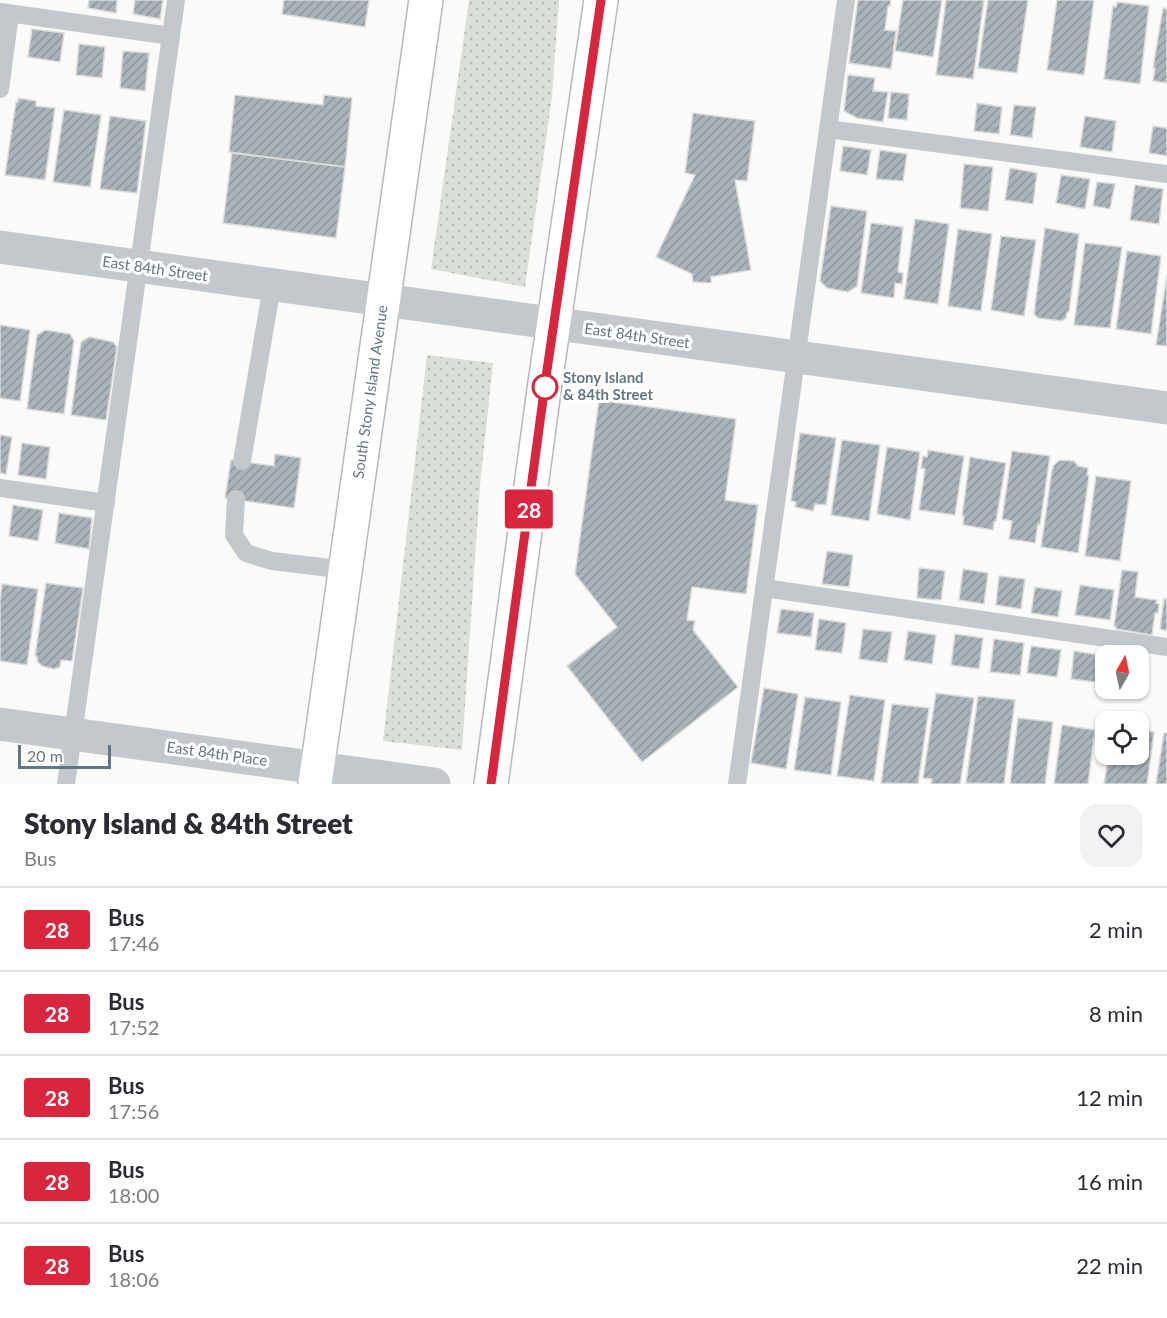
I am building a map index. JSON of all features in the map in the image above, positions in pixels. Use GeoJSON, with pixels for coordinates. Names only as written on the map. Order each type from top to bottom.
{"type":"FeatureCollection","features":[{"type":"Feature","properties":{"kind":"highway","name":"South Stony Island Avenue"},"geometry":{"type":"LineString","coordinates":[[316,776],[426,0]]}},
{"type":"Feature","properties":{"kind":"highway"},"geometry":{"type":"LineString","coordinates":[[491,784],[601,0]]}},
{"type":"Feature","properties":{"kind":"street","name":"East 84th Street"},"geometry":{"type":"LineString","coordinates":[[0,247],[1167,408]]}},
{"type":"Feature","properties":{"kind":"street","name":"East 84th Place"},"geometry":{"type":"LineString","coordinates":[[0,724],[73,734],[316,776],[434,784]]}},
{"type":"Feature","properties":{"kind":"lane"},"geometry":{"type":"LineString","coordinates":[[66,784],[176,0]]}},
{"type":"Feature","properties":{"kind":"lane"},"geometry":{"type":"LineString","coordinates":[[737,784],[846,0]]}},
{"type":"Feature","properties":{"kind":"lane"},"geometry":{"type":"LineString","coordinates":[[0,89],[5,13],[171,36]]}},
{"type":"Feature","properties":{"kind":"lane"},"geometry":{"type":"LineString","coordinates":[[828,129],[1167,174]]}},
{"type":"Feature","properties":{"kind":"lane"},"geometry":{"type":"LineString","coordinates":[[242,461],[272,286]]}},
{"type":"Feature","properties":{"kind":"lane"},"geometry":{"type":"LineString","coordinates":[[0,488],[106,503]]}},
{"type":"Feature","properties":{"kind":"lane"},"geometry":{"type":"LineString","coordinates":[[236,499],[234,535],[246,553],[272,561],[346,570]]}},
{"type":"Feature","properties":{"kind":"lane"},"geometry":{"type":"LineString","coordinates":[[764,588],[1167,647]]}},
{"type":"Feature","properties":{"kind":"shaded area"},"geometry":{"type":"Polygon","coordinates":[[[469,0],[559,0],[552,97],[525,287],[431,269],[469,0]]]}},
{"type":"Feature","properties":{"kind":"shaded area"},"geometry":{"type":"Polygon","coordinates":[[[427,355],[493,363],[480,485],[462,750],[383,741],[427,355]]]}},
{"type":"Feature","properties":{"kind":"building"},"geometry":{"type":"Polygon","coordinates":[[[89,0],[117,0],[116,13],[88,8],[89,0]]]}},
{"type":"Feature","properties":{"kind":"building"},"geometry":{"type":"Polygon","coordinates":[[[135,0],[163,0],[160,19],[133,14],[135,0]]]}},
{"type":"Feature","properties":{"kind":"building"},"geometry":{"type":"Polygon","coordinates":[[[284,0],[369,0],[365,27],[282,14],[284,0]]]}},
{"type":"Feature","properties":{"kind":"building"},"geometry":{"type":"Polygon","coordinates":[[[858,0],[891,0],[885,30],[896,31],[891,69],[849,63],[858,0]]]}},
{"type":"Feature","properties":{"kind":"building"},"geometry":{"type":"Polygon","coordinates":[[[903,0],[942,0],[933,57],[895,51],[903,0]]]}},
{"type":"Feature","properties":{"kind":"building"},"geometry":{"type":"Polygon","coordinates":[[[946,0],[984,0],[973,79],[936,75],[946,0]]]}},
{"type":"Feature","properties":{"kind":"building"},"geometry":{"type":"Polygon","coordinates":[[[988,0],[1028,0],[1017,73],[978,68],[988,0]]]}},
{"type":"Feature","properties":{"kind":"building"},"geometry":{"type":"Polygon","coordinates":[[[1057,0],[1094,0],[1084,75],[1047,70],[1057,0]]]}},
{"type":"Feature","properties":{"kind":"building"},"geometry":{"type":"Polygon","coordinates":[[[1117,2],[1149,6],[1140,84],[1104,79],[1113,6],[1116,7],[1117,2]]]}},
{"type":"Feature","properties":{"kind":"building"},"geometry":{"type":"Polygon","coordinates":[[[1163,8],[1167,9],[1167,83],[1153,81],[1163,8]]]}},
{"type":"Feature","properties":{"kind":"building"},"geometry":{"type":"Polygon","coordinates":[[[32,29],[64,33],[60,62],[28,57],[32,29]]]}},
{"type":"Feature","properties":{"kind":"building"},"geometry":{"type":"Polygon","coordinates":[[[79,44],[105,47],[102,78],[76,75],[79,44]]]}},
{"type":"Feature","properties":{"kind":"building"},"geometry":{"type":"Polygon","coordinates":[[[123,51],[149,53],[145,91],[120,88],[123,51]]]}},
{"type":"Feature","properties":{"kind":"building"},"geometry":{"type":"Polygon","coordinates":[[[848,75],[875,78],[873,91],[888,92],[883,122],[857,118],[844,111],[848,75]]]}},
{"type":"Feature","properties":{"kind":"building"},"geometry":{"type":"Polygon","coordinates":[[[891,92],[909,94],[907,120],[888,118],[891,92]]]}},
{"type":"Feature","properties":{"kind":"building"},"geometry":{"type":"Polygon","coordinates":[[[235,95],[323,105],[324,95],[352,98],[345,167],[229,152],[235,95]]]}},
{"type":"Feature","properties":{"kind":"building"},"geometry":{"type":"Polygon","coordinates":[[[18,98],[36,101],[36,106],[55,108],[45,180],[5,175],[18,98]]]}},
{"type":"Feature","properties":{"kind":"building"},"geometry":{"type":"Polygon","coordinates":[[[977,103],[1002,107],[999,134],[974,131],[977,103]]]}},
{"type":"Feature","properties":{"kind":"building"},"geometry":{"type":"Polygon","coordinates":[[[1014,105],[1036,107],[1032,138],[1010,135],[1014,105]]]}},
{"type":"Feature","properties":{"kind":"building"},"geometry":{"type":"Polygon","coordinates":[[[64,110],[101,115],[90,187],[53,182],[64,110]]]}},
{"type":"Feature","properties":{"kind":"building"},"geometry":{"type":"Polygon","coordinates":[[[693,113],[755,121],[747,181],[735,180],[751,270],[711,277],[711,283],[693,282],[692,274],[656,257],[695,175],[685,173],[693,113]]]}},
{"type":"Feature","properties":{"kind":"building"},"geometry":{"type":"Polygon","coordinates":[[[110,116],[146,121],[137,193],[100,189],[110,116]]]}},
{"type":"Feature","properties":{"kind":"building"},"geometry":{"type":"Polygon","coordinates":[[[1085,116],[1116,121],[1112,152],[1080,147],[1085,116]]]}},
{"type":"Feature","properties":{"kind":"building"},"geometry":{"type":"Polygon","coordinates":[[[1153,126],[1167,128],[1167,156],[1149,153],[1153,126]]]}},
{"type":"Feature","properties":{"kind":"building"},"geometry":{"type":"Polygon","coordinates":[[[843,146],[871,150],[867,175],[840,171],[843,146]]]}},
{"type":"Feature","properties":{"kind":"building"},"geometry":{"type":"Polygon","coordinates":[[[880,150],[907,154],[903,181],[876,179],[880,150]]]}},
{"type":"Feature","properties":{"kind":"building"},"geometry":{"type":"Polygon","coordinates":[[[232,153],[345,167],[336,238],[223,223],[232,153]]]}},
{"type":"Feature","properties":{"kind":"building"},"geometry":{"type":"Polygon","coordinates":[[[964,164],[993,167],[988,211],[960,208],[964,164]]]}},
{"type":"Feature","properties":{"kind":"building"},"geometry":{"type":"Polygon","coordinates":[[[1010,168],[1037,173],[1033,204],[1005,200],[1010,168]]]}},
{"type":"Feature","properties":{"kind":"building"},"geometry":{"type":"Polygon","coordinates":[[[1061,175],[1090,179],[1085,209],[1056,203],[1061,175]]]}},
{"type":"Feature","properties":{"kind":"building"},"geometry":{"type":"Polygon","coordinates":[[[1097,182],[1115,184],[1110,209],[1093,206],[1097,182]]]}},
{"type":"Feature","properties":{"kind":"building"},"geometry":{"type":"Polygon","coordinates":[[[1135,185],[1163,189],[1159,224],[1130,220],[1135,185]]]}},
{"type":"Feature","properties":{"kind":"building"},"geometry":{"type":"Polygon","coordinates":[[[831,206],[867,211],[857,286],[848,292],[827,288],[820,281],[831,206]]]}},
{"type":"Feature","properties":{"kind":"building"},"geometry":{"type":"Polygon","coordinates":[[[915,219],[949,224],[938,304],[904,299],[915,219]]]}},
{"type":"Feature","properties":{"kind":"building"},"geometry":{"type":"Polygon","coordinates":[[[871,223],[903,227],[898,272],[903,273],[902,284],[895,283],[894,298],[861,293],[871,223]]]}},
{"type":"Feature","properties":{"kind":"building"},"geometry":{"type":"Polygon","coordinates":[[[1045,228],[1079,234],[1069,312],[1062,321],[1038,318],[1034,314],[1045,228]]]}},
{"type":"Feature","properties":{"kind":"building"},"geometry":{"type":"Polygon","coordinates":[[[958,229],[992,234],[981,311],[948,306],[958,229]]]}},
{"type":"Feature","properties":{"kind":"building"},"geometry":{"type":"Polygon","coordinates":[[[1001,236],[1036,240],[1024,316],[991,310],[1001,236]]]}},
{"type":"Feature","properties":{"kind":"building"},"geometry":{"type":"Polygon","coordinates":[[[1085,243],[1122,247],[1110,328],[1074,325],[1085,243]]]}},
{"type":"Feature","properties":{"kind":"building"},"geometry":{"type":"Polygon","coordinates":[[[1127,251],[1161,256],[1151,334],[1116,329],[1127,251]]]}},
{"type":"Feature","properties":{"kind":"building"},"geometry":{"type":"Polygon","coordinates":[[[1167,275],[1167,346],[1156,345],[1167,275]]]}},
{"type":"Feature","properties":{"kind":"building"},"geometry":{"type":"Polygon","coordinates":[[[0,325],[30,330],[20,401],[0,398],[0,325]]]}},
{"type":"Feature","properties":{"kind":"building"},"geometry":{"type":"Polygon","coordinates":[[[45,330],[70,334],[74,341],[64,414],[27,409],[37,335],[45,330]]]}},
{"type":"Feature","properties":{"kind":"building"},"geometry":{"type":"Polygon","coordinates":[[[89,337],[113,342],[117,347],[106,420],[71,415],[81,342],[89,337]]]}},
{"type":"Feature","properties":{"kind":"building"},"geometry":{"type":"Polygon","coordinates":[[[599,400],[736,419],[725,500],[758,505],[746,594],[692,587],[687,620],[695,621],[693,630],[738,687],[642,762],[567,666],[617,627],[575,574],[599,400]]]}},
{"type":"Feature","properties":{"kind":"building"},"geometry":{"type":"Polygon","coordinates":[[[800,433],[836,438],[826,505],[815,504],[813,511],[795,507],[796,502],[791,501],[800,433]]]}},
{"type":"Feature","properties":{"kind":"building"},"geometry":{"type":"Polygon","coordinates":[[[0,435],[12,437],[6,474],[0,473],[0,435]]]}},
{"type":"Feature","properties":{"kind":"building"},"geometry":{"type":"Polygon","coordinates":[[[842,440],[880,445],[869,521],[831,515],[842,440]]]}},
{"type":"Feature","properties":{"kind":"building"},"geometry":{"type":"Polygon","coordinates":[[[22,443],[50,447],[46,479],[18,475],[22,443]]]}},
{"type":"Feature","properties":{"kind":"building"},"geometry":{"type":"Polygon","coordinates":[[[887,447],[920,452],[910,520],[877,514],[887,447]]]}},
{"type":"Feature","properties":{"kind":"building"},"geometry":{"type":"Polygon","coordinates":[[[928,450],[964,456],[955,515],[919,510],[925,469],[921,468],[923,456],[927,457],[928,450]]]}},
{"type":"Feature","properties":{"kind":"building"},"geometry":{"type":"Polygon","coordinates":[[[1012,451],[1050,456],[1040,525],[1038,524],[1035,543],[1009,539],[1012,521],[1002,519],[1012,451]]]}},
{"type":"Feature","properties":{"kind":"building"},"geometry":{"type":"Polygon","coordinates":[[[275,454],[301,458],[294,508],[225,498],[231,460],[274,466],[275,454]]]}},
{"type":"Feature","properties":{"kind":"building"},"geometry":{"type":"Polygon","coordinates":[[[970,457],[1006,463],[993,530],[963,525],[964,516],[962,516],[970,457]]]}},
{"type":"Feature","properties":{"kind":"building"},"geometry":{"type":"Polygon","coordinates":[[[1060,460],[1074,461],[1078,466],[1088,468],[1087,475],[1089,476],[1078,553],[1041,547],[1052,470],[1060,460]]]}},
{"type":"Feature","properties":{"kind":"building"},"geometry":{"type":"Polygon","coordinates":[[[1096,476],[1131,481],[1120,561],[1085,556],[1096,476]]]}},
{"type":"Feature","properties":{"kind":"building"},"geometry":{"type":"Polygon","coordinates":[[[13,505],[43,510],[38,541],[9,536],[13,505]]]}},
{"type":"Feature","properties":{"kind":"building"},"geometry":{"type":"Polygon","coordinates":[[[59,513],[92,518],[89,549],[55,543],[59,513]]]}},
{"type":"Feature","properties":{"kind":"building"},"geometry":{"type":"Polygon","coordinates":[[[827,551],[853,555],[849,587],[822,584],[827,551]]]}},
{"type":"Feature","properties":{"kind":"building"},"geometry":{"type":"Polygon","coordinates":[[[919,568],[945,571],[941,600],[917,598],[919,568]]]}},
{"type":"Feature","properties":{"kind":"building"},"geometry":{"type":"Polygon","coordinates":[[[963,569],[988,573],[984,604],[959,600],[963,569]]]}},
{"type":"Feature","properties":{"kind":"building"},"geometry":{"type":"Polygon","coordinates":[[[1122,570],[1138,572],[1135,597],[1157,600],[1156,603],[1159,604],[1158,613],[1155,613],[1152,635],[1116,629],[1114,626],[1122,570]]]}},
{"type":"Feature","properties":{"kind":"building"},"geometry":{"type":"Polygon","coordinates":[[[999,576],[1025,579],[1021,609],[996,605],[999,576]]]}},
{"type":"Feature","properties":{"kind":"building"},"geometry":{"type":"Polygon","coordinates":[[[46,583],[83,588],[72,661],[61,660],[60,667],[54,669],[42,666],[35,656],[46,583]]]}},
{"type":"Feature","properties":{"kind":"building"},"geometry":{"type":"Polygon","coordinates":[[[2,584],[38,589],[27,665],[0,661],[2,584]]]}},
{"type":"Feature","properties":{"kind":"building"},"geometry":{"type":"Polygon","coordinates":[[[1080,585],[1114,590],[1110,620],[1075,615],[1080,585]]]}},
{"type":"Feature","properties":{"kind":"building"},"geometry":{"type":"Polygon","coordinates":[[[1035,587],[1062,591],[1058,617],[1031,613],[1035,587]]]}},
{"type":"Feature","properties":{"kind":"building"},"geometry":{"type":"Polygon","coordinates":[[[1164,599],[1167,599],[1167,631],[1160,629],[1164,599]]]}},
{"type":"Feature","properties":{"kind":"building"},"geometry":{"type":"Polygon","coordinates":[[[781,609],[814,613],[811,637],[777,633],[781,609]]]}},
{"type":"Feature","properties":{"kind":"building"},"geometry":{"type":"Polygon","coordinates":[[[819,619],[846,623],[842,653],[815,650],[819,619]]]}},
{"type":"Feature","properties":{"kind":"building"},"geometry":{"type":"Polygon","coordinates":[[[863,629],[892,632],[887,663],[859,659],[863,629]]]}},
{"type":"Feature","properties":{"kind":"building"},"geometry":{"type":"Polygon","coordinates":[[[908,631],[936,635],[932,664],[904,660],[908,631]]]}},
{"type":"Feature","properties":{"kind":"building"},"geometry":{"type":"Polygon","coordinates":[[[955,634],[983,638],[979,669],[951,665],[955,634]]]}},
{"type":"Feature","properties":{"kind":"building"},"geometry":{"type":"Polygon","coordinates":[[[994,639],[1024,643],[1020,675],[990,672],[994,639]]]}},
{"type":"Feature","properties":{"kind":"building"},"geometry":{"type":"Polygon","coordinates":[[[1031,646],[1061,650],[1057,677],[1027,673],[1031,646]]]}},
{"type":"Feature","properties":{"kind":"building"},"geometry":{"type":"Polygon","coordinates":[[[1074,651],[1095,654],[1095,682],[1071,679],[1074,651]]]}},
{"type":"Feature","properties":{"kind":"building"},"geometry":{"type":"Polygon","coordinates":[[[764,688],[798,694],[786,769],[751,763],[764,688]]]}},
{"type":"Feature","properties":{"kind":"building"},"geometry":{"type":"Polygon","coordinates":[[[936,693],[974,698],[960,784],[931,784],[932,779],[923,778],[936,693]]]}},
{"type":"Feature","properties":{"kind":"building"},"geometry":{"type":"Polygon","coordinates":[[[850,695],[885,700],[874,781],[837,776],[850,695]]]}},
{"type":"Feature","properties":{"kind":"building"},"geometry":{"type":"Polygon","coordinates":[[[978,696],[1015,700],[1004,784],[966,783],[978,696]]]}},
{"type":"Feature","properties":{"kind":"building"},"geometry":{"type":"Polygon","coordinates":[[[805,697],[841,702],[831,775],[794,770],[805,697]]]}},
{"type":"Feature","properties":{"kind":"building"},"geometry":{"type":"Polygon","coordinates":[[[892,704],[929,708],[918,784],[881,783],[892,704]]]}},
{"type":"Feature","properties":{"kind":"building"},"geometry":{"type":"Polygon","coordinates":[[[1018,718],[1053,722],[1045,784],[1010,784],[1018,718]]]}},
{"type":"Feature","properties":{"kind":"building"},"geometry":{"type":"Polygon","coordinates":[[[1062,725],[1095,730],[1088,784],[1054,784],[1062,725]]]}},
{"type":"Feature","properties":{"kind":"building"},"geometry":{"type":"Polygon","coordinates":[[[1149,731],[1154,732],[1147,784],[1104,784],[1107,765],[1149,765],[1149,731]]]}},
{"type":"Feature","properties":{"kind":"building"},"geometry":{"type":"Polygon","coordinates":[[[1164,733],[1167,733],[1167,784],[1156,784],[1164,733]]]}},
{"type":"Feature","properties":{"kind":"bus line","name":"28"},"geometry":{"type":"LineString","coordinates":[[491,784],[546,377],[601,0]]}},
{"type":"Feature","properties":{"kind":"place","name":"Stony Island & 84th Street"},"geometry":{"type":"Point","coordinates":[545,387]}}]}
